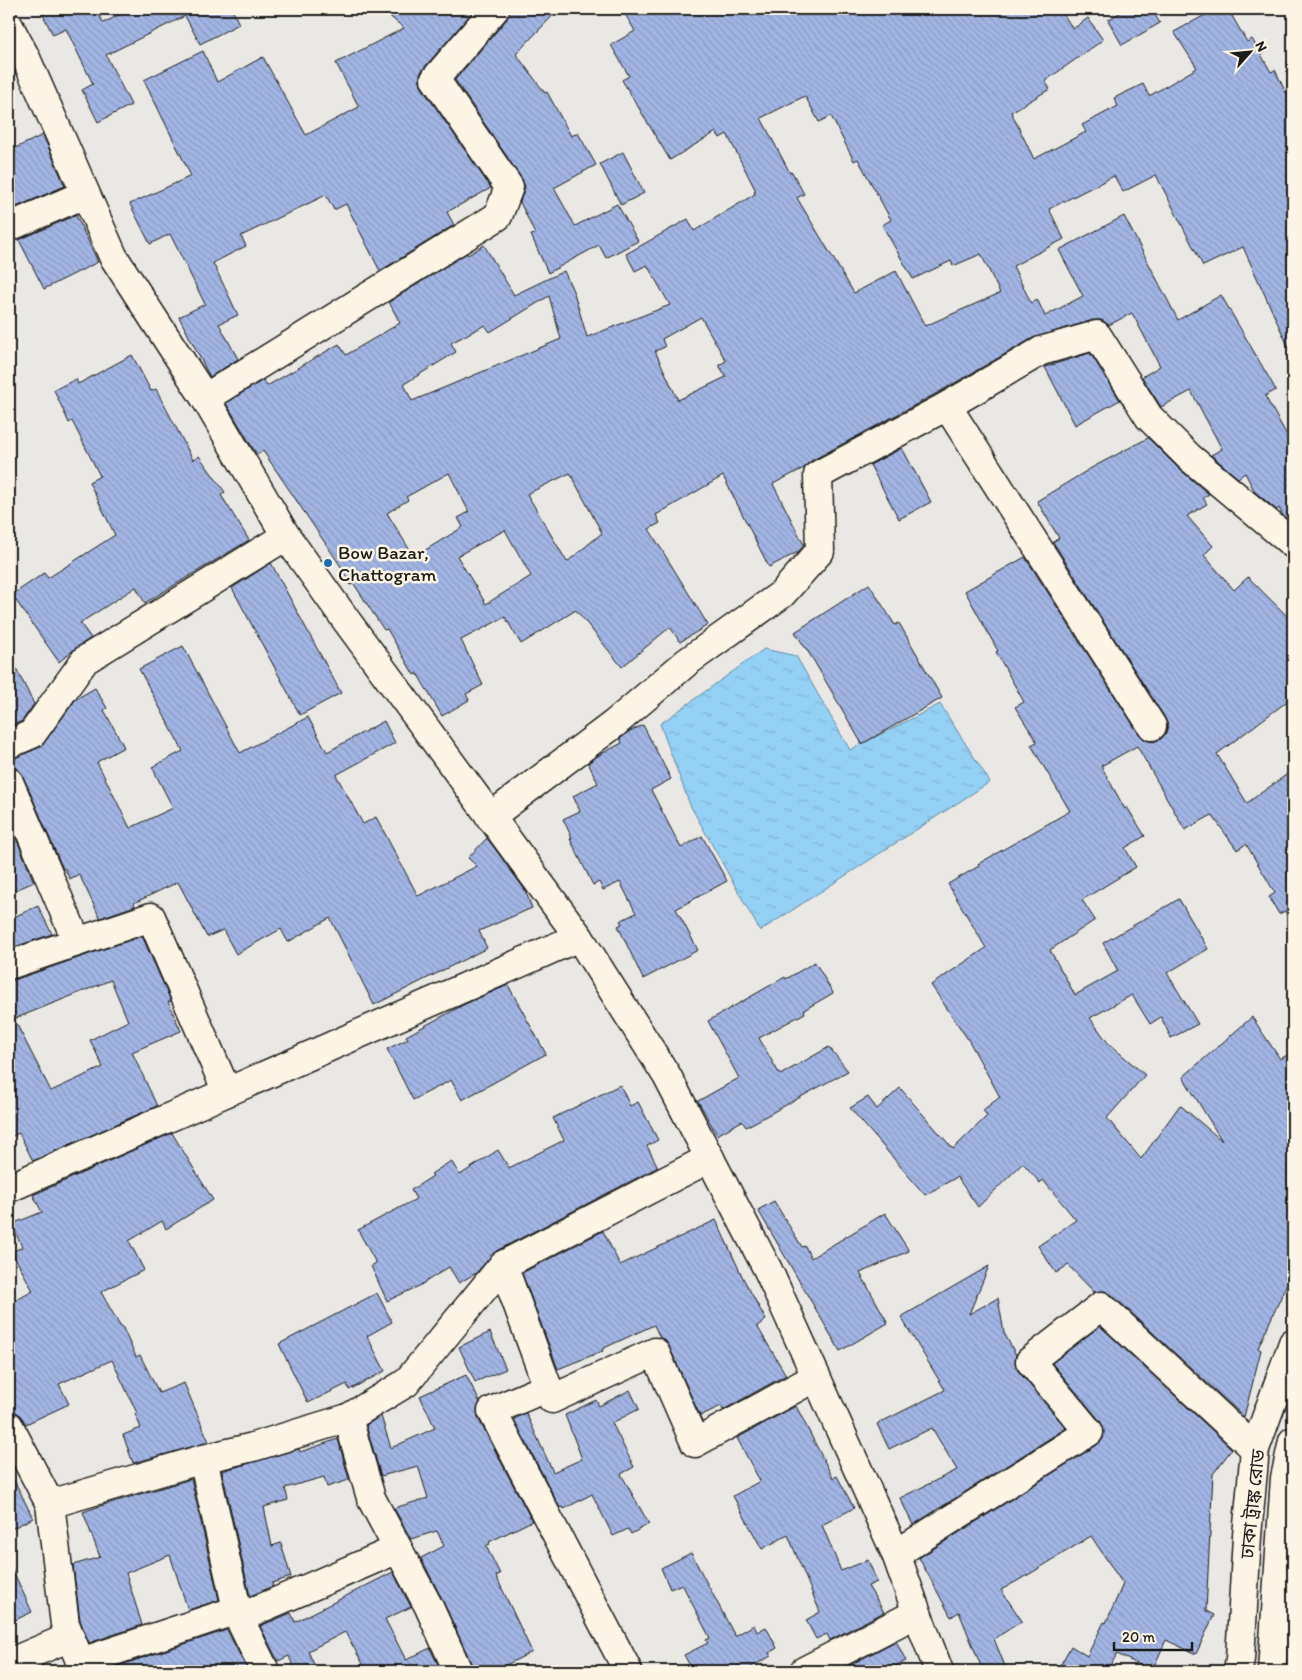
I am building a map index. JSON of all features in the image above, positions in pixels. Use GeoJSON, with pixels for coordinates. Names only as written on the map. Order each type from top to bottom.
{"type":"FeatureCollection","features":[{"type":"Feature","properties":{"kind":"street"},"geometry":{"type":"LineString","coordinates":[[205,398],[498,216],[509,186],[435,79],[495,9]]}},
{"type":"Feature","properties":{"kind":"street"},"geometry":{"type":"LineString","coordinates":[[9,26],[25,56],[113,256],[205,398],[286,536],[579,937],[667,1076],[768,1270],[896,1554],[939,1671]]}},
{"type":"Feature","properties":{"kind":"street"},"geometry":{"type":"LineString","coordinates":[[9,227],[86,194]]}},
{"type":"Feature","properties":{"kind":"street"},"geometry":{"type":"LineString","coordinates":[[490,817],[614,724],[688,662],[782,594],[820,551],[818,476],[947,406],[1041,351],[1097,335],[1149,417],[1189,457],[1293,544]]}},
{"type":"Feature","properties":{"kind":"street"},"geometry":{"type":"LineString","coordinates":[[947,406],[1152,726]]}},
{"type":"Feature","properties":{"kind":"street"},"geometry":{"type":"LineString","coordinates":[[9,744],[32,734],[85,660],[286,536]]}},
{"type":"Feature","properties":{"kind":"street"},"geometry":{"type":"LineString","coordinates":[[9,782],[77,942]]}},
{"type":"Feature","properties":{"kind":"street"},"geometry":{"type":"LineString","coordinates":[[9,965],[151,917],[227,1092]]}},
{"type":"Feature","properties":{"kind":"street"},"geometry":{"type":"LineString","coordinates":[[9,1188],[579,937]]}},
{"type":"Feature","properties":{"kind":"street"},"geometry":{"type":"LineString","coordinates":[[50,1504],[348,1418],[406,1383],[503,1265],[710,1158]]}},
{"type":"Feature","properties":{"kind":"street"},"geometry":{"type":"LineString","coordinates":[[503,1265],[552,1399],[655,1352],[695,1444],[816,1377]]}},
{"type":"Feature","properties":{"kind":"street"},"geometry":{"type":"LineString","coordinates":[[896,1554],[1089,1432],[1030,1361],[1101,1306],[1255,1449]]}},
{"type":"Feature","properties":{"kind":"street","name":"ঢাকা ট্রাঙ্ক রোড"},"geometry":{"type":"LineString","coordinates":[[1238,1671],[1255,1449],[1293,1343]]}},
{"type":"Feature","properties":{"kind":"street"},"geometry":{"type":"LineString","coordinates":[[548,1387],[492,1411],[628,1671]]}},
{"type":"Feature","properties":{"kind":"street"},"geometry":{"type":"LineString","coordinates":[[348,1418],[371,1498],[429,1607],[458,1671]]}},
{"type":"Feature","properties":{"kind":"street"},"geometry":{"type":"LineString","coordinates":[[9,1426],[50,1504],[65,1624],[82,1666],[238,1614],[398,1549]]}},
{"type":"Feature","properties":{"kind":"street"},"geometry":{"type":"LineString","coordinates":[[1272,1671],[1285,1478],[1293,1441]]}},
{"type":"Feature","properties":{"kind":"street"},"geometry":{"type":"LineString","coordinates":[[203,1459],[238,1614],[265,1671]]}},
{"type":"Feature","properties":{"kind":"street"},"geometry":{"type":"LineString","coordinates":[[804,1671],[917,1613]]}},
{"type":"Feature","properties":{"kind":"street"},"geometry":{"type":"LineString","coordinates":[[9,1663],[70,1637]]}},
{"type":"Feature","properties":{"kind":"water"},"geometry":{"type":"Polygon","coordinates":[[[764,649],[796,656],[850,750],[940,704],[990,782],[760,931],[690,805],[660,724],[764,649]]]}},
{"type":"Feature","properties":{"kind":"building"},"geometry":{"type":"Polygon","coordinates":[[[40,9],[105,9],[98,12],[103,23],[131,9],[232,9],[239,24],[200,44],[185,16],[106,55],[131,105],[98,122],[82,90],[93,84],[66,29],[53,35],[40,9]]]}},
{"type":"Feature","properties":{"kind":"building"},"geometry":{"type":"Polygon","coordinates":[[[381,9],[475,9],[423,69],[420,74],[420,81],[422,88],[491,188],[447,212],[454,225],[380,271],[346,204],[334,210],[326,195],[241,236],[246,246],[213,263],[238,315],[219,324],[238,359],[210,377],[179,317],[205,304],[170,234],[150,244],[130,204],[191,176],[144,80],[203,51],[217,82],[263,57],[306,135],[359,107],[336,63],[404,28],[381,9]]]}},
{"type":"Feature","properties":{"kind":"building"},"geometry":{"type":"Polygon","coordinates":[[[510,9],[559,9],[516,54],[545,93],[547,92],[571,136],[578,133],[596,165],[554,188],[575,226],[617,204],[638,241],[606,258],[599,245],[548,273],[531,235],[535,234],[520,202],[525,186],[522,179],[455,80],[507,19],[510,9]]]}},
{"type":"Feature","properties":{"kind":"building"},"geometry":{"type":"Polygon","coordinates":[[[622,9],[1060,9],[1073,29],[1088,18],[1103,40],[1045,81],[1050,89],[1011,112],[1034,159],[1086,132],[1082,125],[1118,106],[1114,98],[1143,84],[1149,96],[1197,68],[1174,32],[1216,9],[1228,9],[1247,42],[1252,39],[1271,72],[1275,70],[1286,93],[1293,89],[1293,357],[1243,247],[1203,266],[1156,175],[1123,192],[1114,176],[1049,209],[1064,239],[1013,266],[1031,303],[1037,299],[1045,316],[1083,296],[1059,250],[1124,216],[1178,320],[1221,295],[1276,390],[1265,396],[1293,446],[1293,524],[1283,516],[1279,508],[1277,510],[1255,492],[1245,473],[1238,478],[1211,455],[1222,449],[1191,391],[1161,407],[1142,377],[1160,366],[1132,313],[1109,325],[1102,320],[1093,320],[1033,338],[773,484],[804,545],[798,552],[769,567],[723,476],[656,515],[660,523],[649,529],[708,625],[680,642],[670,627],[622,667],[576,610],[521,644],[505,617],[461,640],[483,685],[466,694],[469,700],[442,716],[417,673],[414,675],[387,629],[384,630],[354,584],[350,585],[340,565],[263,451],[257,455],[226,403],[263,380],[267,386],[339,344],[346,355],[400,323],[389,302],[467,253],[468,255],[484,245],[514,295],[564,271],[574,293],[587,337],[670,305],[647,265],[635,271],[626,254],[688,219],[694,231],[755,194],[754,192],[756,191],[727,134],[720,138],[716,132],[670,160],[622,80],[629,76],[611,45],[635,31],[622,9]],[[805,96],[761,118],[790,173],[792,172],[804,194],[797,198],[854,293],[896,271],[925,326],[1000,293],[981,254],[953,266],[951,261],[913,279],[882,225],[891,220],[858,159],[854,161],[831,116],[819,122],[805,96]],[[549,296],[490,332],[485,325],[451,343],[456,352],[404,384],[412,401],[561,339],[549,296]],[[701,317],[662,339],[665,347],[655,351],[678,400],[726,377],[719,365],[726,361],[701,317]],[[449,473],[406,497],[408,500],[387,513],[414,557],[463,527],[458,518],[469,512],[449,473]],[[570,473],[527,494],[567,562],[602,533],[570,473]],[[505,530],[457,556],[486,604],[531,576],[505,530]]]}},
{"type":"Feature","properties":{"kind":"building"},"geometry":{"type":"Polygon","coordinates":[[[1126,9],[1151,9],[1160,23],[1122,45],[1108,20],[1126,9]]]}},
{"type":"Feature","properties":{"kind":"building"},"geometry":{"type":"Polygon","coordinates":[[[43,135],[65,186],[9,210],[9,151],[43,135]]]}},
{"type":"Feature","properties":{"kind":"building"},"geometry":{"type":"Polygon","coordinates":[[[623,152],[644,193],[621,205],[600,164],[623,152]]]}},
{"type":"Feature","properties":{"kind":"building"},"geometry":{"type":"Polygon","coordinates":[[[76,215],[98,262],[44,289],[19,240],[76,215]]]}},
{"type":"Feature","properties":{"kind":"building"},"geometry":{"type":"Polygon","coordinates":[[[1090,353],[1120,400],[1075,425],[1045,367],[1090,353]]]}},
{"type":"Feature","properties":{"kind":"building"},"geometry":{"type":"Polygon","coordinates":[[[132,355],[151,391],[156,389],[193,460],[199,456],[225,492],[221,495],[249,540],[145,603],[136,587],[80,623],[91,638],[59,662],[12,595],[44,573],[48,578],[115,535],[89,482],[100,476],[72,421],[69,423],[54,390],[76,379],[78,384],[132,355]]]}},
{"type":"Feature","properties":{"kind":"building"},"geometry":{"type":"Polygon","coordinates":[[[1148,438],[1178,468],[1209,494],[1203,498],[1207,504],[1187,516],[1213,546],[1204,555],[1234,590],[1248,577],[1293,622],[1293,697],[1217,754],[1247,803],[1293,770],[1293,926],[1285,911],[1279,914],[1269,897],[1275,893],[1246,844],[1237,850],[1212,815],[1185,830],[1137,746],[1101,766],[1125,809],[1127,807],[1145,836],[1125,848],[1136,867],[1082,900],[1095,920],[1050,950],[1075,995],[1118,971],[1103,943],[1179,899],[1208,949],[1167,973],[1198,1024],[1171,1038],[1161,1017],[1150,1024],[1132,995],[1090,1018],[1108,1043],[1145,1075],[1107,1118],[1141,1159],[1180,1105],[1222,1141],[1183,1077],[1252,1017],[1280,1059],[1293,1052],[1293,1253],[1286,1274],[1290,1277],[1258,1348],[1261,1350],[1244,1417],[1112,1295],[1105,1291],[1094,1292],[1068,1265],[1056,1273],[1038,1246],[1076,1220],[1043,1180],[1040,1183],[1023,1163],[978,1207],[957,1177],[925,1195],[850,1108],[868,1097],[877,1109],[900,1088],[953,1149],[987,1116],[983,1110],[1000,1097],[969,1041],[931,985],[986,948],[948,884],[979,866],[978,864],[1070,811],[1031,745],[1037,742],[1015,707],[1024,702],[965,591],[1025,557],[1139,734],[1145,740],[1153,742],[1161,739],[1166,733],[1168,725],[1165,718],[1053,542],[1059,538],[1037,501],[1093,467],[1148,438]]]}},
{"type":"Feature","properties":{"kind":"building"},"geometry":{"type":"Polygon","coordinates":[[[902,448],[931,502],[899,519],[870,465],[902,448]]]}},
{"type":"Feature","properties":{"kind":"building"},"geometry":{"type":"Polygon","coordinates":[[[271,563],[341,693],[300,715],[232,588],[271,563]]]}},
{"type":"Feature","properties":{"kind":"building"},"geometry":{"type":"Polygon","coordinates":[[[869,584],[895,625],[899,623],[942,698],[862,744],[795,632],[869,584]]]}},
{"type":"Feature","properties":{"kind":"building"},"geometry":{"type":"Polygon","coordinates":[[[183,646],[240,753],[308,717],[327,752],[384,721],[395,743],[336,775],[363,824],[376,817],[418,896],[477,866],[468,858],[487,838],[525,890],[532,908],[479,931],[487,948],[374,1005],[330,918],[288,942],[281,929],[236,954],[223,930],[207,937],[178,882],[134,903],[135,906],[100,918],[79,874],[70,879],[65,869],[63,869],[23,776],[18,769],[9,767],[9,759],[38,748],[44,743],[76,699],[95,688],[107,708],[104,710],[124,747],[97,762],[130,828],[173,808],[152,767],[183,751],[139,669],[183,646]]]}},
{"type":"Feature","properties":{"kind":"building"},"geometry":{"type":"Polygon","coordinates":[[[9,654],[34,704],[22,721],[9,727],[9,654]]]}},
{"type":"Feature","properties":{"kind":"building"},"geometry":{"type":"Polygon","coordinates":[[[643,725],[671,779],[651,790],[681,848],[702,836],[727,881],[676,909],[698,950],[643,979],[618,926],[622,924],[620,921],[636,913],[620,882],[603,890],[599,882],[593,885],[570,839],[572,838],[563,819],[580,811],[573,796],[598,783],[588,763],[622,743],[620,739],[628,732],[643,725]]]}},
{"type":"Feature","properties":{"kind":"building"},"geometry":{"type":"Polygon","coordinates":[[[9,821],[34,882],[9,893],[9,821]]]}},
{"type":"Feature","properties":{"kind":"building"},"geometry":{"type":"Polygon","coordinates":[[[38,906],[52,934],[9,949],[9,919],[38,906]]]}},
{"type":"Feature","properties":{"kind":"building"},"geometry":{"type":"Polygon","coordinates":[[[142,936],[171,1001],[168,1002],[181,1031],[132,1052],[157,1106],[33,1161],[19,1133],[9,1138],[9,980],[14,980],[142,936]],[[111,980],[14,1019],[51,1091],[103,1067],[90,1040],[128,1021],[111,980]]]}},
{"type":"Feature","properties":{"kind":"building"},"geometry":{"type":"Polygon","coordinates":[[[815,962],[833,993],[804,1010],[805,1013],[759,1038],[780,1075],[829,1047],[848,1071],[746,1127],[742,1121],[717,1135],[698,1101],[739,1078],[708,1021],[815,962]]]}},
{"type":"Feature","properties":{"kind":"building"},"geometry":{"type":"Polygon","coordinates":[[[508,985],[546,1054],[462,1100],[451,1080],[413,1100],[387,1049],[408,1039],[406,1036],[465,1004],[508,985]]]}},
{"type":"Feature","properties":{"kind":"building"},"geometry":{"type":"Polygon","coordinates":[[[620,1085],[630,1106],[638,1102],[658,1140],[647,1146],[658,1167],[496,1251],[476,1273],[459,1283],[449,1267],[419,1286],[387,1301],[371,1266],[376,1263],[358,1230],[416,1199],[411,1190],[433,1176],[431,1174],[451,1161],[460,1175],[498,1150],[509,1168],[564,1140],[553,1118],[620,1085]]]}},
{"type":"Feature","properties":{"kind":"building"},"geometry":{"type":"Polygon","coordinates":[[[172,1133],[213,1200],[166,1229],[162,1221],[129,1241],[144,1270],[101,1292],[120,1326],[122,1326],[136,1357],[140,1355],[159,1393],[184,1383],[209,1442],[133,1463],[123,1435],[141,1428],[135,1414],[137,1413],[112,1360],[59,1384],[69,1404],[26,1424],[18,1413],[9,1411],[9,1304],[33,1291],[12,1252],[22,1247],[12,1224],[42,1212],[33,1195],[172,1133]]]}},
{"type":"Feature","properties":{"kind":"building"},"geometry":{"type":"Polygon","coordinates":[[[774,1201],[802,1247],[805,1246],[811,1258],[885,1213],[909,1251],[860,1273],[888,1323],[840,1351],[758,1210],[774,1201]]]}},
{"type":"Feature","properties":{"kind":"building"},"geometry":{"type":"Polygon","coordinates":[[[716,1220],[743,1278],[766,1320],[757,1326],[786,1375],[723,1410],[721,1406],[700,1416],[669,1346],[665,1340],[660,1338],[654,1325],[602,1349],[603,1351],[558,1369],[522,1273],[603,1231],[620,1265],[716,1220]]]}},
{"type":"Feature","properties":{"kind":"building"},"geometry":{"type":"Polygon","coordinates":[[[989,1266],[969,1314],[998,1298],[1004,1333],[1016,1355],[1015,1363],[1018,1371],[1066,1428],[913,1525],[900,1498],[957,1470],[932,1428],[889,1449],[877,1424],[945,1390],[901,1317],[989,1266]]]}},
{"type":"Feature","properties":{"kind":"building"},"geometry":{"type":"Polygon","coordinates":[[[377,1293],[392,1322],[367,1336],[385,1371],[349,1390],[347,1384],[308,1403],[279,1344],[377,1293]]]}},
{"type":"Feature","properties":{"kind":"building"},"geometry":{"type":"Polygon","coordinates":[[[1100,1326],[1232,1449],[1213,1474],[1206,1611],[1214,1615],[1196,1654],[1166,1640],[1152,1671],[1117,1654],[1109,1668],[1114,1671],[1057,1671],[1071,1646],[1087,1656],[1104,1622],[1106,1623],[1123,1584],[1091,1536],[1001,1590],[1022,1621],[994,1639],[1007,1671],[983,1671],[959,1612],[951,1617],[919,1558],[1097,1445],[1103,1439],[1104,1431],[1101,1422],[1052,1363],[1100,1326]]]}},
{"type":"Feature","properties":{"kind":"building"},"geometry":{"type":"Polygon","coordinates":[[[490,1332],[506,1369],[475,1382],[459,1347],[490,1332]]]}},
{"type":"Feature","properties":{"kind":"building"},"geometry":{"type":"Polygon","coordinates":[[[466,1375],[480,1402],[477,1409],[478,1418],[532,1521],[489,1542],[490,1544],[486,1546],[500,1574],[496,1576],[532,1652],[494,1671],[473,1671],[443,1601],[421,1558],[444,1546],[437,1531],[411,1539],[394,1508],[428,1498],[418,1466],[381,1476],[366,1425],[381,1416],[391,1448],[435,1428],[420,1396],[466,1375]]]}},
{"type":"Feature","properties":{"kind":"building"},"geometry":{"type":"Polygon","coordinates":[[[630,1390],[639,1409],[612,1423],[634,1467],[621,1474],[649,1524],[631,1534],[628,1529],[613,1536],[592,1494],[564,1509],[563,1507],[560,1508],[514,1419],[526,1413],[553,1472],[582,1459],[565,1415],[596,1400],[599,1406],[630,1390]]]}},
{"type":"Feature","properties":{"kind":"building"},"geometry":{"type":"Polygon","coordinates":[[[796,1406],[833,1478],[837,1476],[854,1508],[822,1525],[841,1571],[868,1560],[877,1582],[868,1586],[884,1612],[830,1640],[827,1634],[816,1639],[806,1620],[820,1612],[788,1535],[762,1549],[733,1496],[760,1481],[737,1438],[796,1406]]]}},
{"type":"Feature","properties":{"kind":"building"},"geometry":{"type":"Polygon","coordinates":[[[338,1439],[349,1480],[327,1487],[324,1477],[285,1488],[288,1500],[264,1507],[272,1546],[281,1543],[291,1577],[272,1583],[273,1586],[250,1596],[222,1471],[299,1449],[300,1452],[338,1439]]]}},
{"type":"Feature","properties":{"kind":"building"},"geometry":{"type":"Polygon","coordinates":[[[9,1470],[33,1518],[9,1530],[9,1470]]]}},
{"type":"Feature","properties":{"kind":"building"},"geometry":{"type":"Polygon","coordinates":[[[191,1479],[219,1600],[188,1610],[170,1555],[126,1573],[142,1625],[89,1643],[80,1620],[73,1565],[100,1557],[83,1512],[191,1479]]]}},
{"type":"Feature","properties":{"kind":"building"},"geometry":{"type":"Polygon","coordinates":[[[691,1553],[735,1636],[754,1625],[757,1632],[766,1627],[777,1648],[769,1653],[771,1656],[744,1671],[693,1671],[684,1655],[708,1643],[706,1640],[710,1638],[682,1584],[670,1589],[661,1568],[691,1553]]]}},
{"type":"Feature","properties":{"kind":"building"},"geometry":{"type":"Polygon","coordinates":[[[9,1562],[32,1612],[9,1623],[9,1562]]]}},
{"type":"Feature","properties":{"kind":"building"},"geometry":{"type":"Polygon","coordinates":[[[393,1572],[411,1607],[385,1619],[406,1660],[430,1648],[441,1671],[367,1671],[345,1632],[308,1651],[317,1671],[295,1671],[289,1656],[278,1661],[260,1626],[291,1613],[295,1622],[393,1572]]]}},
{"type":"Feature","properties":{"kind":"building"},"geometry":{"type":"Polygon","coordinates":[[[227,1630],[248,1671],[103,1671],[227,1630]]]}},
{"type":"Feature","properties":{"kind":"building"},"geometry":{"type":"Polygon","coordinates":[[[896,1641],[906,1661],[885,1671],[845,1671],[844,1668],[896,1641]]]}},
{"type":"Feature","properties":{"kind":"place","name":"Bow Bazar, Chattogram"},"geometry":{"type":"Point","coordinates":[328,563]}}]}
